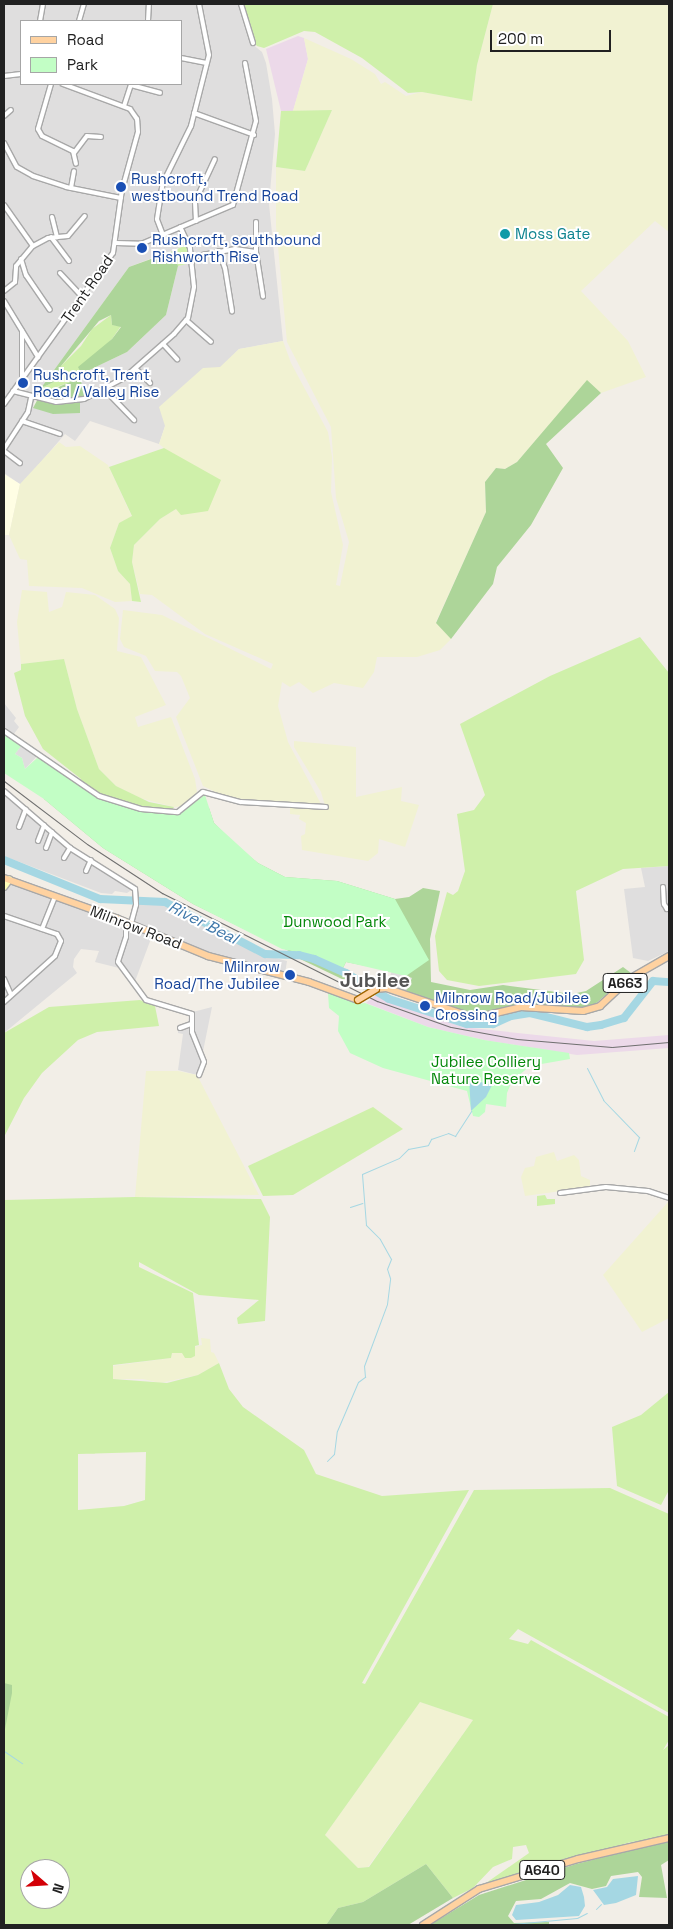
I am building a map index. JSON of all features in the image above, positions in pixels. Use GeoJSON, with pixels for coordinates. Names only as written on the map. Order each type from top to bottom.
{"type":"FeatureCollection","features":[{"type":"Feature","properties":{"kind":"main road"},"geometry":{"type":"LineString","coordinates":[[4,887],[6,879]]}},
{"type":"Feature","properties":{"kind":"main road","name":"Milnrow Road"},"geometry":{"type":"LineString","coordinates":[[6,879],[128,923],[213,958],[309,982],[358,1000],[376,989],[386,988],[475,1018],[521,1007],[583,1011],[600,1006],[629,979],[669,956]]}},
{"type":"Feature","properties":{"kind":"main road","name":"A640"},"geometry":{"type":"LineString","coordinates":[[423,1925],[479,1889],[578,1859],[669,1838]]}},
{"type":"Feature","properties":{"kind":"street"},"geometry":{"type":"LineString","coordinates":[[40,20],[43,4]]}},
{"type":"Feature","properties":{"kind":"street"},"geometry":{"type":"LineString","coordinates":[[79,20],[84,4]]}},
{"type":"Feature","properties":{"kind":"street"},"geometry":{"type":"LineString","coordinates":[[148,20],[149,4]]}},
{"type":"Feature","properties":{"kind":"street"},"geometry":{"type":"LineString","coordinates":[[163,235],[157,212],[163,183],[187,136],[207,63],[209,44],[199,4]]}},
{"type":"Feature","properties":{"kind":"street"},"geometry":{"type":"LineString","coordinates":[[241,4],[253,43]]}},
{"type":"Feature","properties":{"kind":"street"},"geometry":{"type":"LineString","coordinates":[[182,58],[207,63]]}},
{"type":"Feature","properties":{"kind":"street"},"geometry":{"type":"LineString","coordinates":[[116,242],[140,244],[233,205],[254,135],[255,100],[245,63]]}},
{"type":"Feature","properties":{"kind":"street"},"geometry":{"type":"LineString","coordinates":[[4,76],[20,74]]}},
{"type":"Feature","properties":{"kind":"street"},"geometry":{"type":"LineString","coordinates":[[51,85],[38,129],[42,136],[74,152]]}},
{"type":"Feature","properties":{"kind":"street"},"geometry":{"type":"LineString","coordinates":[[66,85],[124,106],[131,85]]}},
{"type":"Feature","properties":{"kind":"street"},"geometry":{"type":"LineString","coordinates":[[134,85],[160,93]]}},
{"type":"Feature","properties":{"kind":"street","name":"Trent Road"},"geometry":{"type":"LineString","coordinates":[[4,404],[113,253],[121,198],[139,124],[136,116],[124,106]]}},
{"type":"Feature","properties":{"kind":"street"},"geometry":{"type":"LineString","coordinates":[[4,116],[11,110]]}},
{"type":"Feature","properties":{"kind":"street"},"geometry":{"type":"LineString","coordinates":[[194,114],[254,135]]}},
{"type":"Feature","properties":{"kind":"street"},"geometry":{"type":"LineString","coordinates":[[76,164],[74,152],[87,136],[101,137]]}},
{"type":"Feature","properties":{"kind":"street"},"geometry":{"type":"LineString","coordinates":[[4,143],[22,171],[71,188],[121,198]]}},
{"type":"Feature","properties":{"kind":"street"},"geometry":{"type":"LineString","coordinates":[[196,221],[195,202],[215,159]]}},
{"type":"Feature","properties":{"kind":"street"},"geometry":{"type":"LineString","coordinates":[[71,188],[74,171]]}},
{"type":"Feature","properties":{"kind":"street"},"geometry":{"type":"LineString","coordinates":[[4,205],[32,246]]}},
{"type":"Feature","properties":{"kind":"street"},"geometry":{"type":"LineString","coordinates":[[4,291],[15,282],[16,266],[32,246],[51,237],[71,234],[85,216]]}},
{"type":"Feature","properties":{"kind":"street"},"geometry":{"type":"LineString","coordinates":[[52,218],[57,237]]}},
{"type":"Feature","properties":{"kind":"street"},"geometry":{"type":"LineString","coordinates":[[256,222],[256,252],[263,296]]}},
{"type":"Feature","properties":{"kind":"street"},"geometry":{"type":"LineString","coordinates":[[13,391],[31,398],[70,402],[105,390],[136,368],[163,344],[186,320],[194,287],[191,257],[180,227]]}},
{"type":"Feature","properties":{"kind":"street"},"geometry":{"type":"LineString","coordinates":[[51,237],[68,261]]}},
{"type":"Feature","properties":{"kind":"street"},"geometry":{"type":"LineString","coordinates":[[191,257],[219,251],[256,252]]}},
{"type":"Feature","properties":{"kind":"street"},"geometry":{"type":"LineString","coordinates":[[219,251],[226,268],[232,311]]}},
{"type":"Feature","properties":{"kind":"street"},"geometry":{"type":"LineString","coordinates":[[21,259],[26,276],[50,310]]}},
{"type":"Feature","properties":{"kind":"street"},"geometry":{"type":"LineString","coordinates":[[60,273],[82,297]]}},
{"type":"Feature","properties":{"kind":"street"},"geometry":{"type":"LineString","coordinates":[[4,301],[38,357]]}},
{"type":"Feature","properties":{"kind":"street"},"geometry":{"type":"LineString","coordinates":[[186,320],[211,342]]}},
{"type":"Feature","properties":{"kind":"street"},"geometry":{"type":"LineString","coordinates":[[22,330],[22,379]]}},
{"type":"Feature","properties":{"kind":"street"},"geometry":{"type":"LineString","coordinates":[[163,344],[176,359]]}},
{"type":"Feature","properties":{"kind":"street"},"geometry":{"type":"LineString","coordinates":[[136,368],[150,383]]}},
{"type":"Feature","properties":{"kind":"street"},"geometry":{"type":"LineString","coordinates":[[105,390],[134,420]]}},
{"type":"Feature","properties":{"kind":"street"},"geometry":{"type":"LineString","coordinates":[[20,463],[4,450],[22,421],[31,398]]}},
{"type":"Feature","properties":{"kind":"street"},"geometry":{"type":"LineString","coordinates":[[22,421],[60,434]]}},
{"type":"Feature","properties":{"kind":"street"},"geometry":{"type":"LineString","coordinates":[[4,731],[91,792],[107,800],[141,809],[178,812],[203,792],[241,802],[326,807]]}},
{"type":"Feature","properties":{"kind":"street"},"geometry":{"type":"LineString","coordinates":[[4,800],[5,792]]}},
{"type":"Feature","properties":{"kind":"street"},"geometry":{"type":"LineString","coordinates":[[5,792],[70,848],[133,887],[137,894],[136,905],[128,923],[126,937],[118,962],[146,1000],[188,1011],[192,1016],[191,1024],[204,1062],[199,1075]]}},
{"type":"Feature","properties":{"kind":"street"},"geometry":{"type":"LineString","coordinates":[[20,827],[26,809]]}},
{"type":"Feature","properties":{"kind":"street"},"geometry":{"type":"LineString","coordinates":[[38,842],[44,825]]}},
{"type":"Feature","properties":{"kind":"street"},"geometry":{"type":"LineString","coordinates":[[46,848],[52,832]]}},
{"type":"Feature","properties":{"kind":"street"},"geometry":{"type":"LineString","coordinates":[[64,858],[70,848]]}},
{"type":"Feature","properties":{"kind":"street"},"geometry":{"type":"LineString","coordinates":[[86,871],[91,860]]}},
{"type":"Feature","properties":{"kind":"street"},"geometry":{"type":"LineString","coordinates":[[663,887],[664,904],[666,909],[669,907]]}},
{"type":"Feature","properties":{"kind":"street"},"geometry":{"type":"LineString","coordinates":[[42,929],[55,896]]}},
{"type":"Feature","properties":{"kind":"street"},"geometry":{"type":"LineString","coordinates":[[4,916],[60,937],[55,956],[4,1002]]}},
{"type":"Feature","properties":{"kind":"street"},"geometry":{"type":"LineString","coordinates":[[4,979],[11,995]]}},
{"type":"Feature","properties":{"kind":"street"},"geometry":{"type":"LineString","coordinates":[[180,1028],[191,1024]]}},
{"type":"Feature","properties":{"kind":"street"},"geometry":{"type":"LineString","coordinates":[[560,1193],[606,1187],[648,1191],[669,1198]]}},
{"type":"Feature","properties":{"kind":"shaded area"},"geometry":{"type":"Polygon","coordinates":[[[4,4],[243,4],[253,41],[251,43],[262,52],[266,63],[272,99],[275,134],[269,204],[283,341],[239,349],[165,426],[159,444],[90,421],[75,441],[65,434],[21,485],[4,473],[4,4]],[[186,245],[129,267],[36,395],[33,407],[80,413],[79,375],[127,352],[166,315],[178,266],[191,263],[186,245]]]}},
{"type":"Feature","properties":{"kind":"shaded area"},"geometry":{"type":"Polygon","coordinates":[[[493,4],[669,4],[669,232],[655,221],[581,291],[628,341],[646,377],[601,393],[587,381],[517,462],[505,469],[496,468],[485,482],[486,512],[436,622],[451,639],[440,650],[417,657],[377,657],[374,672],[363,688],[334,683],[313,693],[299,682],[290,687],[282,682],[278,706],[288,742],[321,804],[228,798],[203,786],[176,717],[190,698],[181,676],[177,672],[155,671],[146,656],[124,647],[120,639],[123,610],[162,615],[271,669],[273,664],[205,634],[152,595],[140,594],[132,562],[134,545],[160,519],[176,509],[164,448],[159,444],[165,426],[159,407],[203,368],[220,367],[239,349],[283,341],[291,363],[328,432],[332,457],[331,492],[343,545],[336,585],[340,586],[349,542],[336,498],[331,427],[287,342],[276,226],[276,167],[305,171],[332,110],[293,111],[308,59],[304,38],[351,59],[375,74],[381,84],[385,82],[406,96],[422,92],[472,101],[477,65],[493,4]]]}},
{"type":"Feature","properties":{"kind":"shaded area"},"geometry":{"type":"Polygon","coordinates":[[[298,36],[304,38],[308,59],[293,111],[281,111],[266,49],[298,36]]]}},
{"type":"Feature","properties":{"kind":"shaded area"},"geometry":{"type":"Polygon","coordinates":[[[59,442],[66,447],[80,446],[108,465],[132,517],[119,523],[110,548],[118,571],[130,584],[132,601],[115,602],[82,588],[29,586],[27,560],[20,559],[9,535],[20,484],[59,442]]]}},
{"type":"Feature","properties":{"kind":"shaded area"},"geometry":{"type":"Polygon","coordinates":[[[4,474],[20,484],[9,535],[4,535],[4,474]]]}},
{"type":"Feature","properties":{"kind":"shaded area"},"geometry":{"type":"Polygon","coordinates":[[[22,590],[47,592],[49,612],[62,607],[66,592],[95,595],[115,609],[119,618],[117,651],[141,657],[166,705],[135,717],[138,727],[171,717],[195,779],[197,792],[184,806],[174,807],[140,798],[116,786],[99,769],[77,709],[64,659],[21,664],[17,622],[22,590]]]}},
{"type":"Feature","properties":{"kind":"shaded area"},"geometry":{"type":"Polygon","coordinates":[[[4,703],[16,718],[14,721],[19,727],[14,734],[4,727],[4,703]]]}},
{"type":"Feature","properties":{"kind":"shaded area"},"geometry":{"type":"Polygon","coordinates":[[[294,741],[356,747],[356,797],[402,787],[401,801],[419,805],[405,847],[379,839],[378,853],[368,861],[302,850],[301,836],[305,834],[306,823],[299,819],[300,815],[290,814],[290,807],[326,809],[321,792],[294,747],[294,741]]]}},
{"type":"Feature","properties":{"kind":"shaded area"},"geometry":{"type":"Polygon","coordinates":[[[23,743],[39,754],[25,769],[22,758],[15,754],[23,743]]]}},
{"type":"Feature","properties":{"kind":"shaded area"},"geometry":{"type":"Polygon","coordinates":[[[4,789],[73,848],[136,885],[133,889],[127,893],[115,891],[112,894],[101,893],[4,856],[4,789]]]}},
{"type":"Feature","properties":{"kind":"shaded area"},"geometry":{"type":"Polygon","coordinates":[[[669,866],[669,951],[648,961],[633,958],[624,889],[645,887],[641,868],[669,866]]]}},
{"type":"Feature","properties":{"kind":"shaded area"},"geometry":{"type":"Polygon","coordinates":[[[4,874],[97,908],[94,915],[124,925],[130,917],[133,901],[166,905],[264,955],[287,961],[284,980],[214,962],[152,936],[134,984],[119,968],[95,962],[99,951],[81,949],[74,959],[73,967],[77,973],[4,1033],[4,874]]]}},
{"type":"Feature","properties":{"kind":"shaded area"},"geometry":{"type":"Polygon","coordinates":[[[392,971],[412,978],[404,997],[385,990],[392,971]]]}},
{"type":"Feature","properties":{"kind":"shaded area"},"geometry":{"type":"Polygon","coordinates":[[[376,995],[462,1027],[594,1041],[669,1035],[669,1048],[577,1055],[484,1040],[428,1027],[366,1003],[376,995]]]}},
{"type":"Feature","properties":{"kind":"shaded area"},"geometry":{"type":"Polygon","coordinates":[[[212,1007],[197,1075],[178,1070],[183,1034],[178,1033],[178,1025],[188,1023],[189,1013],[212,1007]]]}},
{"type":"Feature","properties":{"kind":"shaded area"},"geometry":{"type":"Polygon","coordinates":[[[146,1071],[178,1071],[197,1075],[259,1195],[135,1197],[146,1071]]]}},
{"type":"Feature","properties":{"kind":"shaded area"},"geometry":{"type":"Polygon","coordinates":[[[554,1152],[557,1161],[574,1155],[579,1160],[581,1176],[590,1180],[590,1187],[525,1196],[521,1177],[525,1168],[534,1166],[536,1157],[554,1152]]]}},
{"type":"Feature","properties":{"kind":"shaded area"},"geometry":{"type":"Polygon","coordinates":[[[669,1201],[669,1318],[642,1332],[603,1275],[669,1201]]]}},
{"type":"Feature","properties":{"kind":"shaded area"},"geometry":{"type":"Polygon","coordinates":[[[201,1338],[210,1339],[211,1352],[214,1353],[219,1363],[198,1375],[160,1383],[143,1379],[113,1379],[112,1366],[171,1358],[172,1353],[202,1345],[201,1338]]]}},
{"type":"Feature","properties":{"kind":"shaded area"},"geometry":{"type":"Polygon","coordinates":[[[420,1702],[473,1720],[368,1867],[358,1868],[325,1835],[420,1702]]]}},
{"type":"Feature","properties":{"kind":"green space"},"geometry":{"type":"Polygon","coordinates":[[[243,4],[493,4],[477,65],[472,101],[422,92],[408,93],[362,58],[315,32],[304,31],[264,48],[257,46],[253,41],[243,4]]]}},
{"type":"Feature","properties":{"kind":"green space"},"geometry":{"type":"Polygon","coordinates":[[[332,110],[305,171],[276,167],[281,111],[332,110]]]}},
{"type":"Feature","properties":{"kind":"green space"},"geometry":{"type":"Polygon","coordinates":[[[186,245],[191,263],[178,266],[173,251],[186,245]]]}},
{"type":"Feature","properties":{"kind":"green space"},"geometry":{"type":"Polygon","coordinates":[[[173,251],[178,266],[166,315],[127,352],[79,375],[85,395],[80,397],[80,413],[53,414],[33,408],[40,395],[70,382],[80,371],[78,367],[112,339],[121,327],[112,325],[111,315],[99,321],[61,366],[54,382],[41,388],[129,267],[173,251]]]}},
{"type":"Feature","properties":{"kind":"green space"},"geometry":{"type":"Polygon","coordinates":[[[111,315],[112,325],[121,326],[112,339],[70,382],[36,395],[41,388],[54,382],[61,366],[81,346],[92,329],[111,315]]]}},
{"type":"Feature","properties":{"kind":"green space"},"geometry":{"type":"Polygon","coordinates":[[[587,380],[601,393],[546,444],[563,468],[531,525],[497,567],[493,584],[451,639],[436,623],[486,512],[485,482],[496,468],[505,469],[517,462],[587,380]]]}},
{"type":"Feature","properties":{"kind":"green space"},"geometry":{"type":"Polygon","coordinates":[[[164,448],[221,480],[208,511],[181,515],[176,509],[160,519],[134,545],[132,562],[141,602],[132,601],[130,584],[118,571],[110,548],[119,523],[132,516],[109,467],[164,448]]]}},
{"type":"Feature","properties":{"kind":"green space"},"geometry":{"type":"Polygon","coordinates":[[[640,637],[669,673],[669,866],[623,869],[576,891],[584,960],[576,974],[479,986],[447,980],[439,971],[435,936],[447,892],[453,895],[458,891],[465,871],[457,814],[474,810],[485,795],[460,724],[550,676],[640,637]]]}},
{"type":"Feature","properties":{"kind":"green space"},"geometry":{"type":"Polygon","coordinates":[[[64,659],[77,709],[99,769],[116,786],[149,802],[174,807],[172,810],[145,808],[101,795],[81,782],[81,779],[43,749],[25,716],[14,673],[21,670],[21,664],[64,659]]]}},
{"type":"Feature","properties":{"kind":"green space","name":"Dunwood Park"},"geometry":{"type":"Polygon","coordinates":[[[4,734],[21,746],[15,754],[22,758],[25,769],[37,758],[40,759],[84,789],[118,805],[178,814],[205,795],[214,823],[258,863],[285,877],[337,881],[395,899],[429,960],[406,976],[346,962],[342,970],[311,955],[282,949],[193,904],[103,848],[44,799],[4,773],[4,734]]]}},
{"type":"Feature","properties":{"kind":"green space","name":"Dunwood Park"},"geometry":{"type":"Polygon","coordinates":[[[40,759],[84,789],[118,805],[177,814],[209,808],[214,823],[237,846],[258,863],[285,877],[337,881],[395,899],[409,897],[423,888],[440,891],[430,939],[431,982],[470,990],[503,985],[572,994],[586,991],[623,967],[631,973],[594,1005],[580,1008],[524,1004],[477,1016],[406,991],[412,978],[392,971],[346,962],[342,970],[311,955],[289,951],[193,904],[103,848],[44,799],[37,770],[40,759]]]}},
{"type":"Feature","properties":{"kind":"green space"},"geometry":{"type":"Polygon","coordinates":[[[298,958],[311,959],[345,975],[365,990],[298,958]]]}},
{"type":"Feature","properties":{"kind":"green space","name":"Jubilee Colliery Nature Reserve"},"geometry":{"type":"Polygon","coordinates":[[[328,993],[357,1004],[365,1003],[428,1027],[484,1040],[569,1053],[570,1059],[530,1066],[512,1081],[507,1093],[506,1107],[486,1104],[485,1112],[479,1117],[473,1116],[467,1091],[383,1068],[350,1053],[338,1031],[339,1016],[329,1008],[328,993]]]}},
{"type":"Feature","properties":{"kind":"green space"},"geometry":{"type":"Polygon","coordinates":[[[140,1000],[155,1006],[159,1026],[97,1032],[78,1040],[42,1073],[24,1098],[4,1137],[4,1033],[49,1007],[140,1000]]]}},
{"type":"Feature","properties":{"kind":"green space"},"geometry":{"type":"Polygon","coordinates":[[[373,1107],[403,1129],[293,1195],[263,1196],[248,1166],[373,1107]]]}},
{"type":"Feature","properties":{"kind":"green space"},"geometry":{"type":"Polygon","coordinates":[[[545,1195],[547,1199],[555,1199],[555,1204],[537,1206],[537,1196],[545,1195]]]}},
{"type":"Feature","properties":{"kind":"green space"},"geometry":{"type":"Polygon","coordinates":[[[135,1197],[261,1199],[270,1217],[265,1321],[238,1324],[237,1318],[259,1300],[199,1295],[139,1262],[139,1267],[193,1293],[199,1345],[195,1346],[195,1356],[191,1358],[185,1358],[182,1353],[172,1353],[171,1358],[113,1365],[113,1379],[167,1383],[198,1375],[219,1363],[229,1389],[243,1407],[304,1450],[316,1474],[382,1496],[469,1490],[362,1683],[365,1684],[474,1490],[610,1488],[669,1514],[669,1713],[518,1629],[509,1639],[528,1644],[531,1640],[669,1717],[669,1740],[663,1750],[669,1745],[669,1838],[631,1842],[486,1883],[529,1853],[526,1845],[513,1847],[512,1859],[493,1867],[473,1888],[453,1898],[426,1864],[363,1902],[338,1908],[326,1925],[4,1925],[4,1200],[135,1197]],[[146,1452],[78,1454],[78,1510],[124,1506],[145,1500],[146,1452]],[[420,1702],[325,1835],[358,1868],[369,1867],[473,1720],[420,1702]]]}},
{"type":"Feature","properties":{"kind":"green space"},"geometry":{"type":"Polygon","coordinates":[[[669,1392],[669,1490],[661,1505],[617,1486],[612,1427],[641,1415],[669,1392]]]}},
{"type":"Feature","properties":{"kind":"green space"},"geometry":{"type":"Polygon","coordinates":[[[4,1683],[12,1685],[5,1729],[4,1683]]]}},
{"type":"Feature","properties":{"kind":"green space"},"geometry":{"type":"Polygon","coordinates":[[[669,1841],[669,1860],[661,1865],[667,1898],[639,1897],[642,1877],[638,1872],[611,1876],[606,1886],[592,1889],[570,1883],[541,1899],[516,1901],[508,1916],[514,1923],[549,1922],[549,1925],[430,1925],[479,1895],[576,1864],[669,1841]]]}},
{"type":"Feature","properties":{"kind":"green space"},"geometry":{"type":"Polygon","coordinates":[[[426,1864],[453,1898],[408,1925],[326,1925],[338,1908],[363,1902],[426,1864]]]}},
{"type":"Feature","properties":{"kind":"water"},"geometry":{"type":"Polygon","coordinates":[[[469,1079],[492,1085],[486,1097],[471,1111],[469,1079]]]}},
{"type":"Feature","properties":{"kind":"water"},"geometry":{"type":"Polygon","coordinates":[[[638,1876],[636,1895],[616,1903],[604,1905],[593,1890],[607,1887],[613,1879],[638,1876]]]}},
{"type":"Feature","properties":{"kind":"water"},"geometry":{"type":"Polygon","coordinates":[[[570,1885],[581,1887],[584,1897],[585,1906],[579,1916],[516,1920],[512,1915],[516,1905],[539,1902],[558,1895],[570,1885]]]}},
{"type":"Feature","properties":{"kind":"waterway","name":"River Beal"},"geometry":{"type":"LineString","coordinates":[[4,860],[100,899],[165,902],[265,954],[299,955],[314,959],[346,973],[389,999],[467,1024],[493,1024],[511,1016],[530,1013],[587,1027],[601,1025],[624,1018],[653,981],[669,982]]}},
{"type":"Feature","properties":{"kind":"waterway"},"geometry":{"type":"LineString","coordinates":[[587,1068],[603,1100],[639,1137],[634,1151]]}},
{"type":"Feature","properties":{"kind":"waterway"},"geometry":{"type":"LineString","coordinates":[[327,1461],[334,1454],[337,1431],[358,1382],[365,1377],[364,1366],[387,1304],[390,1278],[387,1269],[391,1259],[380,1239],[366,1225],[362,1174],[399,1158],[408,1149],[428,1145],[431,1139],[448,1133],[455,1136],[471,1111]]}},
{"type":"Feature","properties":{"kind":"waterway"},"geometry":{"type":"LineString","coordinates":[[350,1207],[362,1203]]}},
{"type":"Feature","properties":{"kind":"waterway"},"geometry":{"type":"LineString","coordinates":[[4,1751],[22,1763]]}},
{"type":"Feature","properties":{"kind":"waterway"},"geometry":{"type":"LineString","coordinates":[[596,1909],[601,1904]]}},
{"type":"Feature","properties":{"kind":"waterway"},"geometry":{"type":"LineString","coordinates":[[502,1925],[577,1918],[587,1913]]}},
{"type":"Feature","properties":{"kind":"tram line"},"geometry":{"type":"LineString","coordinates":[[4,781],[87,844],[162,893],[377,1001],[451,1027],[517,1039],[612,1047],[669,1042]]}},
{"type":"Feature","properties":{"kind":"place","name":"Rushcroft, westbound Trend Road"},"geometry":{"type":"Point","coordinates":[121,187]}},
{"type":"Feature","properties":{"kind":"place","name":"Moss Gate"},"geometry":{"type":"Point","coordinates":[505,234]}},
{"type":"Feature","properties":{"kind":"place","name":"Rushcroft, southbound Rishworth Rise"},"geometry":{"type":"Point","coordinates":[142,248]}},
{"type":"Feature","properties":{"kind":"place","name":"Rushcroft, Trent Road / Valley Rise"},"geometry":{"type":"Point","coordinates":[23,383]}},
{"type":"Feature","properties":{"kind":"place","name":"Milnrow Road/The Jubilee"},"geometry":{"type":"Point","coordinates":[290,975]}},
{"type":"Feature","properties":{"kind":"place","name":"Milnrow Road/Jubilee Crossing"},"geometry":{"type":"Point","coordinates":[425,1006]}},
{"type":"Feature","properties":{"kind":"district","name":"Jubilee"},"geometry":{"type":"Point","coordinates":[375,980]}}]}
